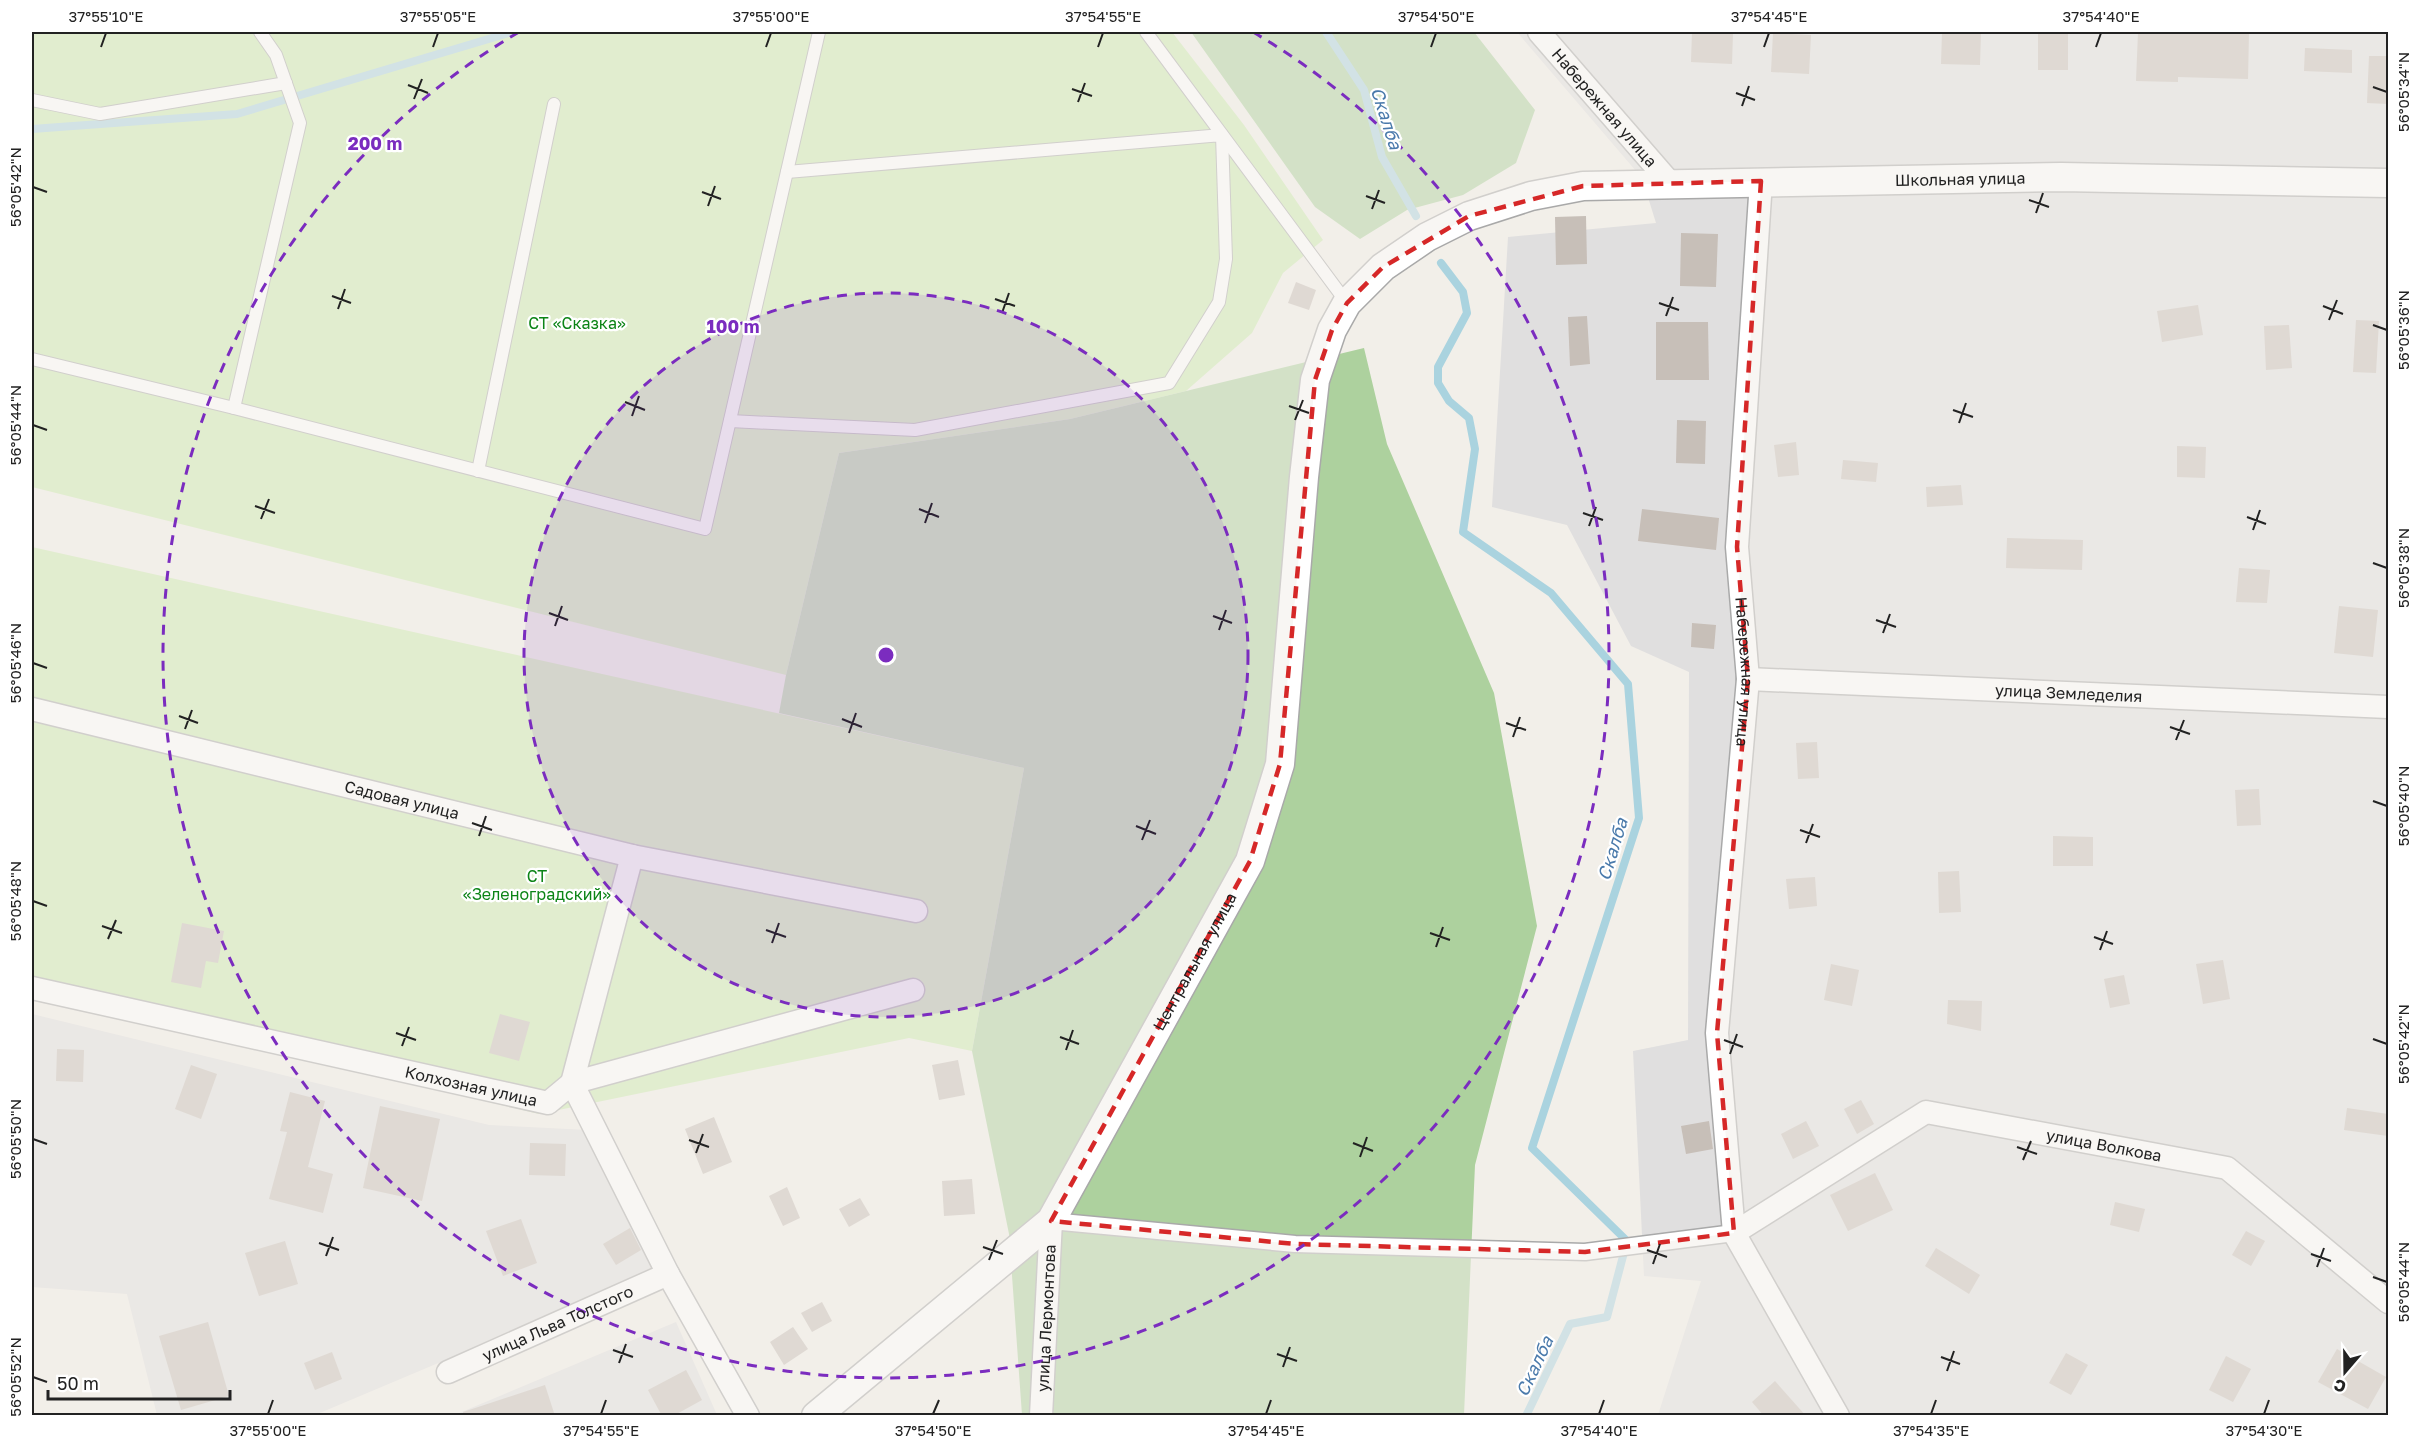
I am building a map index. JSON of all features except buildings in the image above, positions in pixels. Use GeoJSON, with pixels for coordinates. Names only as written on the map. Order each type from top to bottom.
{"type":"FeatureCollection","features":[{"type":"Feature","properties":{"kind":"street","name":"Набережная улица"},"geometry":{"type":"LineString","coordinates":[[1539,32],[1671,184]]}},
{"type":"Feature","properties":{"kind":"street","name":"Школьная улица"},"geometry":{"type":"LineString","coordinates":[[1347,303],[1383,267],[1427,237],[1469,216],[1531,196],[1583,186],[2061,177],[2388,183]]}},
{"type":"Feature","properties":{"kind":"street","name":"Набережная улица"},"geometry":{"type":"LineString","coordinates":[[1734,1233],[1717,1033],[1748,679],[1737,547],[1761,181]]}},
{"type":"Feature","properties":{"kind":"street","name":"Центральная улица"},"geometry":{"type":"LineString","coordinates":[[816,1416],[1051,1221],[1250,861],[1280,764],[1304,477],[1315,380],[1332,330],[1347,303]]}},
{"type":"Feature","properties":{"kind":"street","name":"улица Земледелия"},"geometry":{"type":"LineString","coordinates":[[1748,679],[2388,707]]}},
{"type":"Feature","properties":{"kind":"street","name":"Садовая улица"},"geometry":{"type":"LineString","coordinates":[[32,709],[632,856],[916,911]]}},
{"type":"Feature","properties":{"kind":"street"},"geometry":{"type":"LineString","coordinates":[[632,856],[572,1083],[668,1274],[748,1416]]}},
{"type":"Feature","properties":{"kind":"street","name":"Колхозная улица"},"geometry":{"type":"LineString","coordinates":[[32,988],[548,1103],[572,1083]]}},
{"type":"Feature","properties":{"kind":"street"},"geometry":{"type":"LineString","coordinates":[[572,1083],[913,990]]}},
{"type":"Feature","properties":{"kind":"street","name":"улица Волкова"},"geometry":{"type":"LineString","coordinates":[[1734,1233],[1926,1112],[2227,1168],[2388,1302]]}},
{"type":"Feature","properties":{"kind":"street"},"geometry":{"type":"LineString","coordinates":[[1051,1221],[1296,1244],[1585,1252],[1734,1233],[1838,1416]]}},
{"type":"Feature","properties":{"kind":"street","name":"улица Лермонтова"},"geometry":{"type":"LineString","coordinates":[[1041,1416],[1051,1221]]}},
{"type":"Feature","properties":{"kind":"street","name":"улица Льва Толстого"},"geometry":{"type":"LineString","coordinates":[[448,1372],[668,1274]]}},
{"type":"Feature","properties":{"kind":"lane"},"geometry":{"type":"LineString","coordinates":[[234,408],[300,123],[276,55],[260,32]]}},
{"type":"Feature","properties":{"kind":"lane"},"geometry":{"type":"LineString","coordinates":[[32,359],[234,408],[705,529],[819,32]]}},
{"type":"Feature","properties":{"kind":"lane"},"geometry":{"type":"LineString","coordinates":[[1146,32],[1347,303]]}},
{"type":"Feature","properties":{"kind":"lane"},"geometry":{"type":"LineString","coordinates":[[32,100],[100,114],[286,83]]}},
{"type":"Feature","properties":{"kind":"lane"},"geometry":{"type":"LineString","coordinates":[[478,471],[554,104]]}},
{"type":"Feature","properties":{"kind":"lane"},"geometry":{"type":"LineString","coordinates":[[787,172],[1222,135]]}},
{"type":"Feature","properties":{"kind":"lane"},"geometry":{"type":"LineString","coordinates":[[730,421],[915,430],[1169,383],[1219,302],[1226,259],[1222,135]]}},
{"type":"Feature","properties":{"kind":"highlighted area"},"geometry":{"type":"Polygon","coordinates":[[[1761,181],[1737,547],[1748,679],[1717,1033],[1734,1233],[1585,1252],[1295,1244],[1051,1221],[1250,861],[1280,764],[1315,380],[1332,330],[1347,303],[1383,267],[1469,216],[1583,186],[1761,181]]]}},
{"type":"Feature","properties":{"kind":"shaded area"},"geometry":{"type":"Polygon","coordinates":[[[1517,32],[2388,32],[2388,1415],[1658,1415],[1701,1281],[1644,1276],[1633,1051],[1688,1040],[1689,672],[1631,646],[1567,525],[1492,507],[1508,237],[1656,223],[1642,178],[1517,32]]]}},
{"type":"Feature","properties":{"kind":"shaded area"},"geometry":{"type":"Polygon","coordinates":[[[32,1014],[489,1125],[587,1130],[654,1272],[315,1415],[157,1415],[127,1294],[32,1287],[32,1014]]]}},
{"type":"Feature","properties":{"kind":"shaded area"},"geometry":{"type":"Polygon","coordinates":[[[676,1322],[717,1415],[452,1416],[676,1322]]]}},
{"type":"Feature","properties":{"kind":"green space","name":"СТ «Сказка»"},"geometry":{"type":"Polygon","coordinates":[[[32,32],[1172,32],[1244,125],[1323,240],[1283,273],[1252,333],[1186,391],[1070,419],[839,453],[786,675],[32,487],[32,32]]]}},
{"type":"Feature","properties":{"kind":"green space"},"geometry":{"type":"Polygon","coordinates":[[[1191,32],[1474,32],[1535,110],[1516,163],[1463,195],[1407,210],[1360,239],[1315,207],[1191,32]]]}},
{"type":"Feature","properties":{"kind":"green space"},"geometry":{"type":"Polygon","coordinates":[[[1364,348],[1387,444],[1494,693],[1537,926],[1475,1165],[1464,1415],[1022,1415],[1009,1234],[972,1051],[1024,768],[779,713],[839,453],[1070,419],[1364,348]]]}},
{"type":"Feature","properties":{"kind":"green space","name":"СТ «Зеленоградский»"},"geometry":{"type":"Polygon","coordinates":[[[32,547],[1024,768],[972,1051],[909,1038],[539,1114],[32,993],[32,547]]]}},
{"type":"Feature","properties":{"kind":"waterway"},"geometry":{"type":"LineString","coordinates":[[32,129],[237,114],[512,32]]}},
{"type":"Feature","properties":{"kind":"waterway","name":"Скалба"},"geometry":{"type":"LineString","coordinates":[[1326,32],[1364,90],[1382,157],[1416,216]]}},
{"type":"Feature","properties":{"kind":"waterway","name":"Скалба"},"geometry":{"type":"LineString","coordinates":[[1441,263],[1463,292],[1467,313],[1438,367],[1438,383],[1449,401],[1469,418],[1475,449],[1463,532],[1551,593],[1628,684],[1639,818],[1532,1148],[1627,1241],[1607,1317],[1570,1324],[1526,1416]]}}]}
